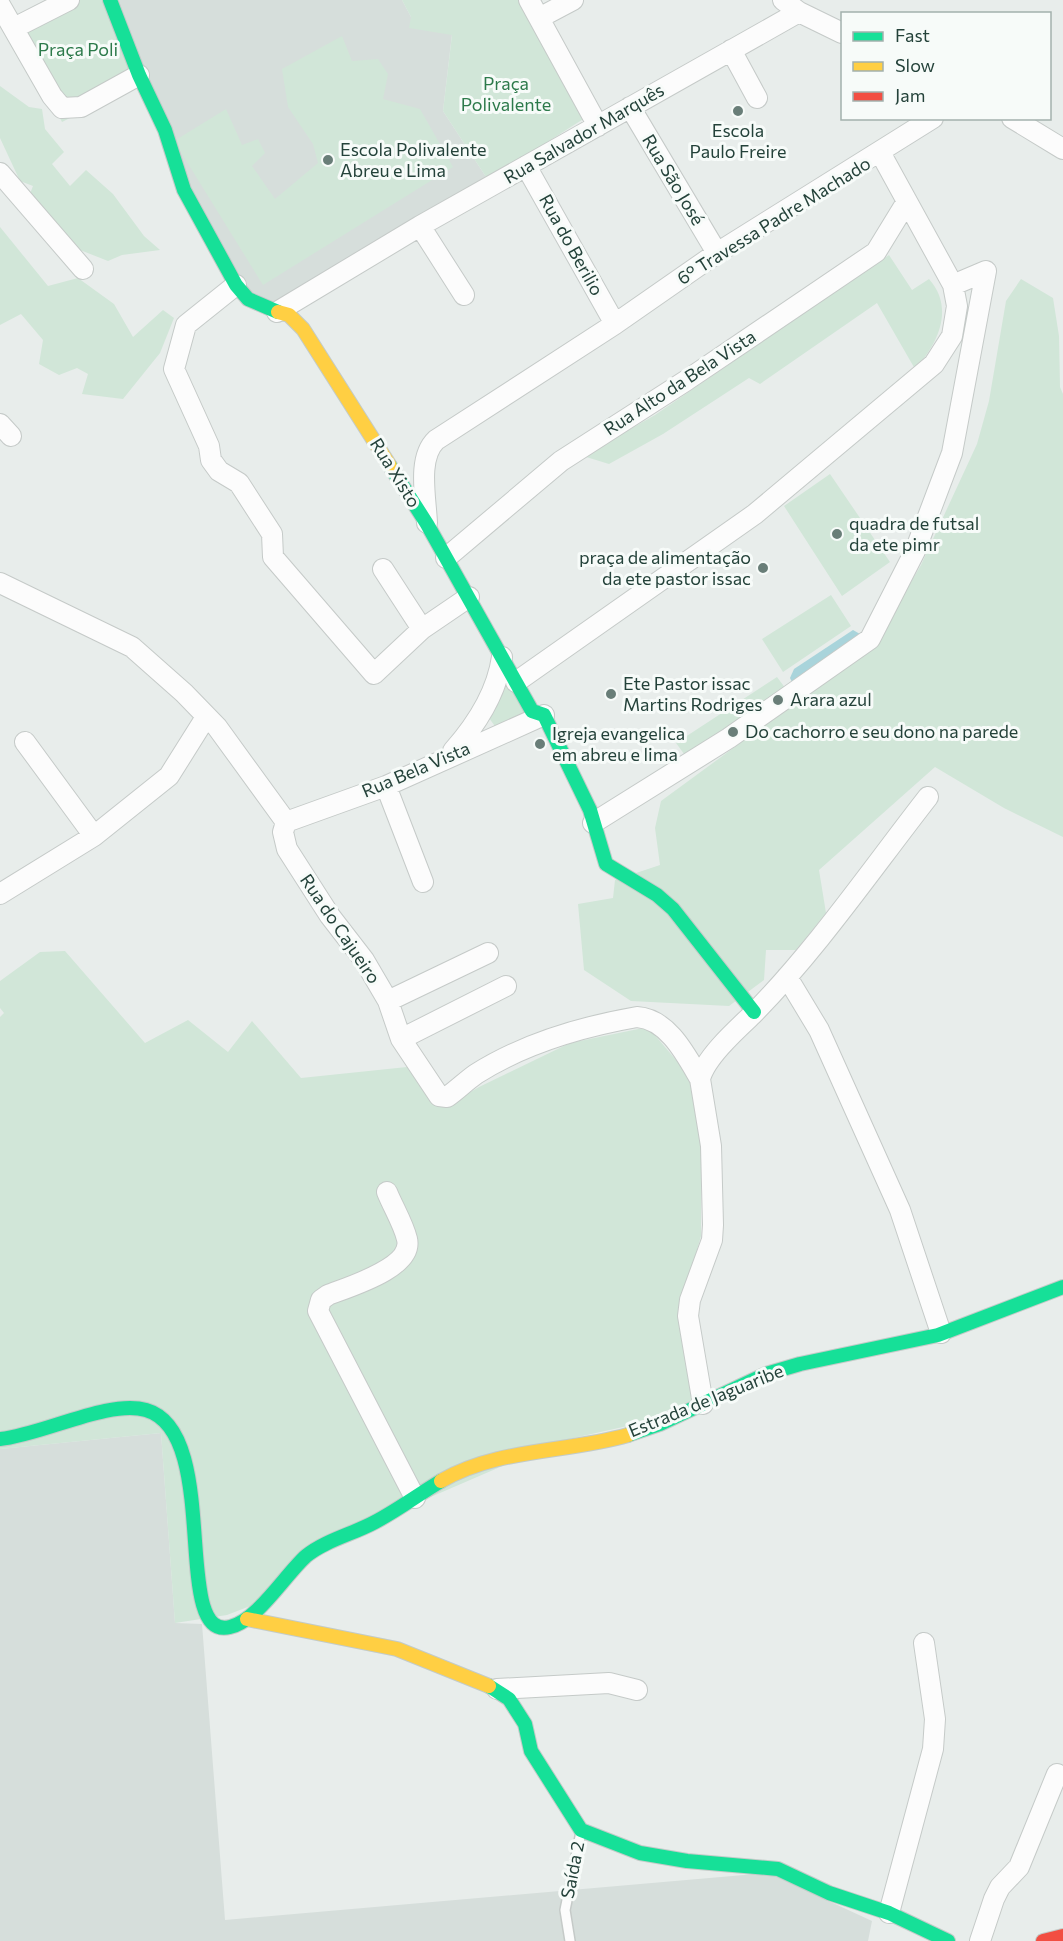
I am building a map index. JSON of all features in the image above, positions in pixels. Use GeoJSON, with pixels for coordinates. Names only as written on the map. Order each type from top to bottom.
{"type":"FeatureCollection","features":[{"type":"Feature","properties":{"kind":"street"},"geometry":{"type":"LineString","coordinates":[[14,28],[69,0]]}},
{"type":"Feature","properties":{"kind":"street"},"geometry":{"type":"LineString","coordinates":[[110,0],[138,75],[165,130],[184,190],[236,285],[248,299],[277,312]]}},
{"type":"Feature","properties":{"kind":"street"},"geometry":{"type":"LineString","coordinates":[[529,0],[598,126]]}},
{"type":"Feature","properties":{"kind":"street"},"geometry":{"type":"LineString","coordinates":[[539,18],[573,0]]}},
{"type":"Feature","properties":{"kind":"street"},"geometry":{"type":"LineString","coordinates":[[783,0],[799,12],[841,32]]}},
{"type":"Feature","properties":{"kind":"street"},"geometry":{"type":"LineString","coordinates":[[0,5],[52,96],[62,108],[81,107],[138,75]]}},
{"type":"Feature","properties":{"kind":"street","name":"Rua Salvador Marquês"},"geometry":{"type":"LineString","coordinates":[[277,312],[420,226],[799,12]]}},
{"type":"Feature","properties":{"kind":"street"},"geometry":{"type":"LineString","coordinates":[[731,50],[758,98]]}},
{"type":"Feature","properties":{"kind":"street","name":"Rua São José"},"geometry":{"type":"LineString","coordinates":[[630,107],[717,254]]}},
{"type":"Feature","properties":{"kind":"street","name":"6° Travessa Padre Machado"},"geometry":{"type":"LineString","coordinates":[[615,324],[717,254],[881,154],[930,120]]}},
{"type":"Feature","properties":{"kind":"street"},"geometry":{"type":"LineString","coordinates":[[1015,120],[1063,149]]}},
{"type":"Feature","properties":{"kind":"street"},"geometry":{"type":"LineString","coordinates":[[516,682],[755,514],[934,364],[952,336],[957,315],[953,285],[881,154]]}},
{"type":"Feature","properties":{"kind":"street","name":"Rua do Berilio"},"geometry":{"type":"LineString","coordinates":[[526,166],[615,324]]}},
{"type":"Feature","properties":{"kind":"street"},"geometry":{"type":"LineString","coordinates":[[0,173],[83,269]]}},
{"type":"Feature","properties":{"kind":"street","name":"Rua Alto da Bela Vista"},"geometry":{"type":"LineString","coordinates":[[446,558],[561,460],[687,380],[876,252],[906,203]]}},
{"type":"Feature","properties":{"kind":"street"},"geometry":{"type":"LineString","coordinates":[[420,226],[464,295]]}},
{"type":"Feature","properties":{"kind":"street"},"geometry":{"type":"LineString","coordinates":[[591,816],[729,738],[870,639],[915,551],[952,453],[986,271],[953,285]]}},
{"type":"Feature","properties":{"kind":"street"},"geometry":{"type":"LineString","coordinates":[[236,285],[186,325],[174,369],[210,446],[211,460],[219,471],[239,483],[272,534],[273,557],[374,674],[422,629],[469,597]]}},
{"type":"Feature","properties":{"kind":"street","name":"Rua Xisto"},"geometry":{"type":"LineString","coordinates":[[277,312],[289,315],[296,321],[427,524]]}},
{"type":"Feature","properties":{"kind":"street","name":"Rua Xisto"},"geometry":{"type":"LineString","coordinates":[[427,524],[425,459],[428,447],[615,324]]}},
{"type":"Feature","properties":{"kind":"street"},"geometry":{"type":"LineString","coordinates":[[427,524],[532,711],[544,715],[591,816],[606,864],[657,895],[673,909],[754,1012]]}},
{"type":"Feature","properties":{"kind":"street"},"geometry":{"type":"LineString","coordinates":[[383,569],[422,629]]}},
{"type":"Feature","properties":{"kind":"street"},"geometry":{"type":"LineString","coordinates":[[0,583],[132,647],[184,693],[218,728],[286,822]]}},
{"type":"Feature","properties":{"kind":"street"},"geometry":{"type":"LineString","coordinates":[[447,758],[474,728],[500,668],[502,657]]}},
{"type":"Feature","properties":{"kind":"street","name":"Rua Bela Vista"},"geometry":{"type":"LineString","coordinates":[[286,822],[386,786],[544,715]]}},
{"type":"Feature","properties":{"kind":"street"},"geometry":{"type":"LineString","coordinates":[[0,894],[94,836],[169,776],[206,717]]}},
{"type":"Feature","properties":{"kind":"street"},"geometry":{"type":"LineString","coordinates":[[25,742],[94,836]]}},
{"type":"Feature","properties":{"kind":"street"},"geometry":{"type":"LineString","coordinates":[[386,786],[423,882]]}},
{"type":"Feature","properties":{"kind":"street"},"geometry":{"type":"LineString","coordinates":[[703,1404],[688,1316],[690,1300],[712,1240],[713,1225],[711,1146],[700,1079],[702,1072],[721,1047],[787,977],[928,797]]}},
{"type":"Feature","properties":{"kind":"street","name":"Rua do Cajueiro"},"geometry":{"type":"LineString","coordinates":[[286,822],[283,832],[287,849],[388,1001],[400,1038],[432,1091],[439,1096],[447,1097],[474,1076],[517,1051],[587,1026],[645,1018],[669,1034],[682,1048],[700,1079]]}},
{"type":"Feature","properties":{"kind":"street"},"geometry":{"type":"LineString","coordinates":[[388,1001],[489,953]]}},
{"type":"Feature","properties":{"kind":"street"},"geometry":{"type":"LineString","coordinates":[[787,977],[819,1030],[900,1210],[941,1333]]}},
{"type":"Feature","properties":{"kind":"street"},"geometry":{"type":"LineString","coordinates":[[400,1038],[507,986]]}},
{"type":"Feature","properties":{"kind":"street"},"geometry":{"type":"LineString","coordinates":[[387,1192],[408,1241],[403,1257],[393,1268],[328,1294],[321,1300],[318,1311],[415,1498]]}},
{"type":"Feature","properties":{"kind":"street","name":"Estrada de Jaguaribe"},"geometry":{"type":"LineString","coordinates":[[247,1619],[272,1588],[314,1550],[375,1523],[456,1473],[493,1460],[642,1431],[781,1368],[941,1333],[1063,1287]]}},
{"type":"Feature","properties":{"kind":"street"},"geometry":{"type":"LineString","coordinates":[[0,1439],[31,1435],[113,1408],[147,1409],[167,1420],[179,1435],[189,1468],[197,1572],[203,1612],[209,1622],[218,1628],[229,1628],[247,1619],[397,1649],[497,1689],[509,1699],[525,1724],[531,1751],[581,1830],[640,1853],[687,1861],[778,1869],[829,1893],[889,1913],[948,1941]]}},
{"type":"Feature","properties":{"kind":"street"},"geometry":{"type":"LineString","coordinates":[[889,1913],[933,1749],[935,1719],[924,1643]]}},
{"type":"Feature","properties":{"kind":"street"},"geometry":{"type":"LineString","coordinates":[[497,1689],[609,1683],[637,1690]]}},
{"type":"Feature","properties":{"kind":"street"},"geometry":{"type":"LineString","coordinates":[[980,1941],[994,1899],[1000,1887],[1019,1867],[1057,1774]]}},
{"type":"Feature","properties":{"kind":"street"},"geometry":{"type":"LineString","coordinates":[[1043,1941],[1063,1936]]}},
{"type":"Feature","properties":{"kind":"lane","name":"Saída 2"},"geometry":{"type":"LineString","coordinates":[[570,1941],[566,1910],[581,1830]]}},
{"type":"Feature","properties":{"kind":"shaded area","name":"Escola Polivalente Abreu e Lima"},"geometry":{"type":"Polygon","coordinates":[[[110,0],[402,0],[411,17],[452,34],[443,111],[488,180],[274,306],[252,295],[200,210],[110,0]]]}},
{"type":"Feature","properties":{"kind":"shaded area"},"geometry":{"type":"Polygon","coordinates":[[[161,1433],[175,1623],[202,1624],[225,1920],[768,1873],[872,1921],[868,1941],[0,1941],[0,1449],[161,1433]]]}},
{"type":"Feature","properties":{"kind":"green space","name":"Praça Poli"},"geometry":{"type":"Polygon","coordinates":[[[50,0],[110,0],[145,80],[62,122],[10,24],[50,0]]]}},
{"type":"Feature","properties":{"kind":"green space","name":"Praça Polivalente"},"geometry":{"type":"Polygon","coordinates":[[[402,0],[525,0],[588,116],[488,180],[443,111],[452,35],[409,28],[411,17],[402,0]]]}},
{"type":"Feature","properties":{"kind":"green space"},"geometry":{"type":"Polygon","coordinates":[[[342,36],[352,61],[378,59],[388,74],[383,99],[420,109],[453,167],[263,285],[174,141],[226,109],[242,145],[258,139],[265,153],[252,166],[275,199],[318,163],[313,144],[288,107],[282,69],[342,36]]]}},
{"type":"Feature","properties":{"kind":"green space"},"geometry":{"type":"Polygon","coordinates":[[[0,86],[29,107],[42,109],[45,129],[64,152],[52,164],[70,186],[86,170],[113,194],[144,236],[160,250],[122,255],[108,261],[70,246],[28,199],[33,186],[20,181],[0,138],[0,86]]]}},
{"type":"Feature","properties":{"kind":"green space"},"geometry":{"type":"Polygon","coordinates":[[[0,227],[48,286],[78,278],[114,304],[133,337],[163,310],[174,318],[160,353],[123,399],[82,394],[88,374],[77,368],[59,375],[39,364],[43,340],[21,314],[0,325],[0,227]]]}},
{"type":"Feature","properties":{"kind":"green space"},"geometry":{"type":"Polygon","coordinates":[[[889,255],[912,290],[929,279],[937,290],[941,302],[942,314],[936,337],[931,348],[915,369],[877,303],[760,384],[749,378],[663,434],[609,464],[583,456],[655,415],[889,255]]]}},
{"type":"Feature","properties":{"kind":"green space"},"geometry":{"type":"Polygon","coordinates":[[[1021,279],[1053,298],[1059,336],[1060,387],[1063,394],[1063,837],[1004,808],[935,767],[819,870],[826,913],[796,950],[766,950],[764,980],[729,1006],[631,1001],[584,970],[578,904],[613,898],[615,880],[660,865],[655,828],[661,801],[874,645],[921,565],[977,444],[989,401],[1006,301],[1021,279]]]}},
{"type":"Feature","properties":{"kind":"green space","name":"quadra de futsal da ete pimr"},"geometry":{"type":"Polygon","coordinates":[[[830,474],[890,562],[842,596],[784,506],[830,474]]]}},
{"type":"Feature","properties":{"kind":"green space"},"geometry":{"type":"Polygon","coordinates":[[[831,595],[851,626],[783,672],[762,639],[831,595]]]}},
{"type":"Feature","properties":{"kind":"green space"},"geometry":{"type":"Polygon","coordinates":[[[777,677],[786,689],[687,758],[676,743],[777,677]]]}},
{"type":"Feature","properties":{"kind":"green space"},"geometry":{"type":"Polygon","coordinates":[[[506,678],[531,717],[497,729],[489,718],[506,678]]]}},
{"type":"Feature","properties":{"kind":"green space"},"geometry":{"type":"Polygon","coordinates":[[[65,951],[145,1043],[188,1020],[228,1052],[252,1021],[301,1078],[407,1067],[448,1105],[479,1087],[570,1043],[648,1027],[693,1080],[701,1140],[701,1236],[678,1316],[702,1396],[632,1425],[560,1441],[322,1544],[258,1603],[227,1615],[175,1623],[161,1433],[0,1449],[0,1017],[4,1013],[0,1008],[0,981],[40,952],[65,951]]]}},
{"type":"Feature","properties":{"kind":"water"},"geometry":{"type":"Polygon","coordinates":[[[853,630],[860,634],[793,684],[790,678],[794,669],[853,630]]]}},
{"type":"Feature","properties":{"kind":"traffic: fast"},"geometry":{"type":"LineString","coordinates":[[110,0],[139,75],[165,130],[184,190],[236,285],[248,299],[278,312]]}},
{"type":"Feature","properties":{"kind":"traffic: fast"},"geometry":{"type":"LineString","coordinates":[[390,466],[427,524],[532,711],[544,715],[590,810],[606,864],[657,895],[673,909],[754,1012]]}},
{"type":"Feature","properties":{"kind":"traffic: fast"},"geometry":{"type":"LineString","coordinates":[[628,1435],[660,1424],[766,1374],[800,1364],[938,1335],[1063,1287]]}},
{"type":"Feature","properties":{"kind":"traffic: fast"},"geometry":{"type":"LineString","coordinates":[[0,1439],[113,1409],[146,1410],[169,1426],[183,1455],[191,1492],[197,1571],[202,1603],[212,1623],[230,1627],[240,1623],[260,1607],[298,1564],[314,1550],[375,1522],[441,1481]]}},
{"type":"Feature","properties":{"kind":"traffic: fast"},"geometry":{"type":"LineString","coordinates":[[489,1686],[509,1699],[525,1724],[531,1751],[581,1830],[640,1853],[687,1861],[778,1869],[829,1893],[889,1913],[948,1941]]}},
{"type":"Feature","properties":{"kind":"traffic: slow"},"geometry":{"type":"LineString","coordinates":[[278,312],[289,315],[303,329],[390,466]]}},
{"type":"Feature","properties":{"kind":"traffic: slow"},"geometry":{"type":"LineString","coordinates":[[441,1481],[485,1462],[628,1435]]}},
{"type":"Feature","properties":{"kind":"traffic: slow"},"geometry":{"type":"LineString","coordinates":[[247,1619],[397,1649],[489,1686]]}},
{"type":"Feature","properties":{"kind":"traffic: jam"},"geometry":{"type":"LineString","coordinates":[[1043,1941],[1063,1936]]}},
{"type":"Feature","properties":{"kind":"place","name":"Escola Paulo Freire"},"geometry":{"type":"Point","coordinates":[738,111]}},
{"type":"Feature","properties":{"kind":"place","name":"Escola Polivalente Abreu e Lima"},"geometry":{"type":"Point","coordinates":[328,160]}},
{"type":"Feature","properties":{"kind":"place","name":"quadra de futsal da ete pimr"},"geometry":{"type":"Point","coordinates":[837,534]}},
{"type":"Feature","properties":{"kind":"place","name":"praça de alimentação da ete pastor issac"},"geometry":{"type":"Point","coordinates":[763,568]}},
{"type":"Feature","properties":{"kind":"place","name":"Ete Pastor issac Martins Rodriges"},"geometry":{"type":"Point","coordinates":[611,694]}},
{"type":"Feature","properties":{"kind":"place","name":"Arara azul"},"geometry":{"type":"Point","coordinates":[778,700]}},
{"type":"Feature","properties":{"kind":"place","name":"Do cachorro e seu dono na parede"},"geometry":{"type":"Point","coordinates":[733,732]}},
{"type":"Feature","properties":{"kind":"place","name":"Igreja evangelica em abreu e lima"},"geometry":{"type":"Point","coordinates":[540,744]}}]}
